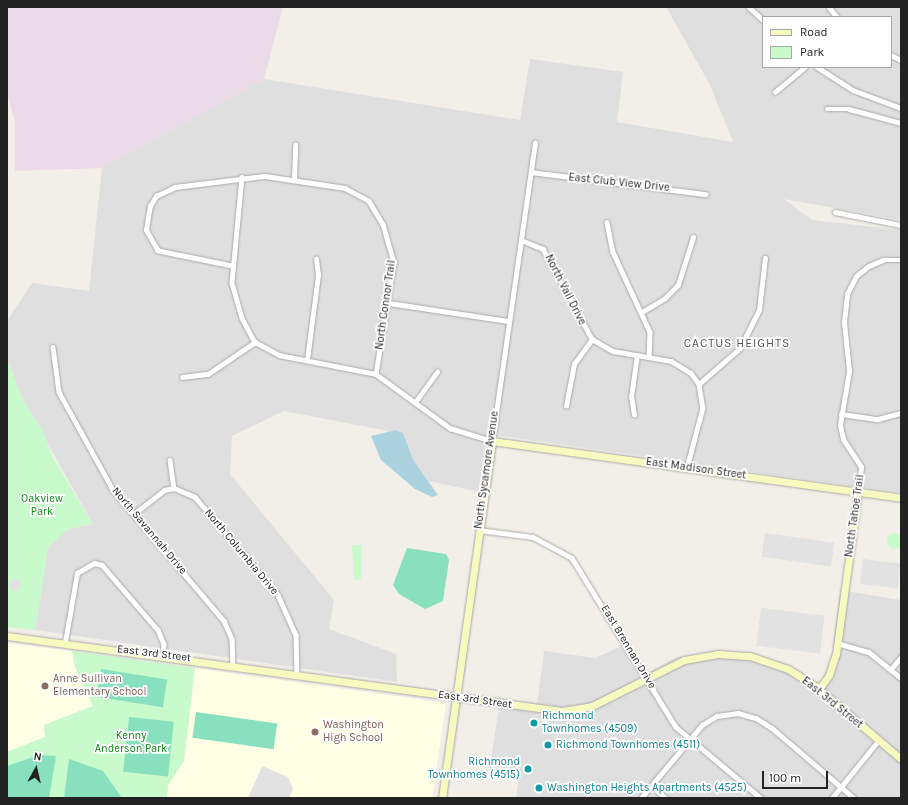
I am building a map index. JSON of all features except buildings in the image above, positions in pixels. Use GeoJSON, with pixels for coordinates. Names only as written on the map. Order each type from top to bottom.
{"type":"FeatureCollection","features":[{"type":"Feature","properties":{"kind":"street"},"geometry":{"type":"LineString","coordinates":[[749,7],[762,19]]}},
{"type":"Feature","properties":{"kind":"street"},"geometry":{"type":"LineString","coordinates":[[829,7],[836,16]]}},
{"type":"Feature","properties":{"kind":"street"},"geometry":{"type":"LineString","coordinates":[[892,56],[901,60]]}},
{"type":"Feature","properties":{"kind":"street"},"geometry":{"type":"LineString","coordinates":[[774,92],[804,68]]}},
{"type":"Feature","properties":{"kind":"street"},"geometry":{"type":"LineString","coordinates":[[819,68],[853,90],[901,108]]}},
{"type":"Feature","properties":{"kind":"street"},"geometry":{"type":"LineString","coordinates":[[826,109],[849,109],[901,123]]}},
{"type":"Feature","properties":{"kind":"street","name":"North Sycamore Avenue"},"geometry":{"type":"LineString","coordinates":[[442,798],[508,321],[535,143]]}},
{"type":"Feature","properties":{"kind":"street"},"geometry":{"type":"LineString","coordinates":[[294,180],[295,145]]}},
{"type":"Feature","properties":{"kind":"street","name":"East Club View Drive"},"geometry":{"type":"LineString","coordinates":[[531,172],[706,194]]}},
{"type":"Feature","properties":{"kind":"street","name":"North Connor Trail"},"geometry":{"type":"LineString","coordinates":[[232,266],[162,253],[150,241],[146,224],[152,201],[164,190],[242,177],[265,176],[345,188],[369,201],[378,211],[394,255],[389,303],[376,374]]}},
{"type":"Feature","properties":{"kind":"street"},"geometry":{"type":"LineString","coordinates":[[242,177],[232,266],[235,298],[255,342],[279,355],[376,374],[416,401],[450,428],[492,441]]}},
{"type":"Feature","properties":{"kind":"street"},"geometry":{"type":"LineString","coordinates":[[835,212],[901,225]]}},
{"type":"Feature","properties":{"kind":"street"},"geometry":{"type":"LineString","coordinates":[[607,222],[613,252],[650,332],[648,357]]}},
{"type":"Feature","properties":{"kind":"street"},"geometry":{"type":"LineString","coordinates":[[642,312],[665,298],[678,286],[693,238]]}},
{"type":"Feature","properties":{"kind":"street","name":"North Vail Drive"},"geometry":{"type":"LineString","coordinates":[[521,240],[543,249],[592,339]]}},
{"type":"Feature","properties":{"kind":"street"},"geometry":{"type":"LineString","coordinates":[[699,384],[740,348],[759,310],[765,258]]}},
{"type":"Feature","properties":{"kind":"street"},"geometry":{"type":"LineString","coordinates":[[307,360],[318,275],[316,259]]}},
{"type":"Feature","properties":{"kind":"street","name":"North Tahoe Trail"},"geometry":{"type":"LineString","coordinates":[[819,689],[834,665],[861,467],[843,439],[841,414],[849,371],[844,323],[850,287],[856,276],[876,262],[901,260]]}},
{"type":"Feature","properties":{"kind":"street"},"geometry":{"type":"LineString","coordinates":[[389,303],[508,321]]}},
{"type":"Feature","properties":{"kind":"street"},"geometry":{"type":"LineString","coordinates":[[566,406],[574,364],[592,339],[613,351],[678,364],[699,384],[703,408],[687,468]]}},
{"type":"Feature","properties":{"kind":"street"},"geometry":{"type":"LineString","coordinates":[[182,377],[208,374],[255,342]]}},
{"type":"Feature","properties":{"kind":"street","name":"North Savannah Drive"},"geometry":{"type":"LineString","coordinates":[[53,347],[55,376],[62,398],[113,490],[135,513],[224,622],[232,639],[233,666]]}},
{"type":"Feature","properties":{"kind":"street"},"geometry":{"type":"LineString","coordinates":[[634,415],[631,398],[637,355]]}},
{"type":"Feature","properties":{"kind":"street"},"geometry":{"type":"LineString","coordinates":[[416,401],[437,372]]}},
{"type":"Feature","properties":{"kind":"street"},"geometry":{"type":"LineString","coordinates":[[841,414],[878,419],[901,413]]}},
{"type":"Feature","properties":{"kind":"street","name":"East Madison Street"},"geometry":{"type":"LineString","coordinates":[[492,441],[901,498]]}},
{"type":"Feature","properties":{"kind":"street"},"geometry":{"type":"LineString","coordinates":[[135,513],[164,490],[174,488],[170,460]]}},
{"type":"Feature","properties":{"kind":"street","name":"North Columbia Drive"},"geometry":{"type":"LineString","coordinates":[[174,488],[195,498],[278,595],[296,635],[297,675]]}},
{"type":"Feature","properties":{"kind":"street","name":"East Brennan Drive"},"geometry":{"type":"LineString","coordinates":[[479,530],[533,537],[572,558],[676,727],[761,798]]}},
{"type":"Feature","properties":{"kind":"street"},"geometry":{"type":"LineString","coordinates":[[65,642],[77,573],[94,563],[102,565],[158,630],[164,644],[163,656]]}},
{"type":"Feature","properties":{"kind":"street","name":"East 3rd Street"},"geometry":{"type":"LineString","coordinates":[[7,636],[65,642],[546,710],[578,709],[604,701],[684,660],[736,654],[788,669],[819,689],[901,759]]}},
{"type":"Feature","properties":{"kind":"street"},"geometry":{"type":"LineString","coordinates":[[837,643],[869,652],[901,678]]}},
{"type":"Feature","properties":{"kind":"street"},"geometry":{"type":"LineString","coordinates":[[891,670],[901,657]]}},
{"type":"Feature","properties":{"kind":"street"},"geometry":{"type":"LineString","coordinates":[[641,798],[690,739],[717,716],[748,714],[772,728],[854,798]]}},
{"type":"Feature","properties":{"kind":"street"},"geometry":{"type":"LineString","coordinates":[[832,798],[878,740]]}},
{"type":"Feature","properties":{"kind":"street"},"geometry":{"type":"LineString","coordinates":[[652,786],[666,798]]}},
{"type":"Feature","properties":{"kind":"shaded area"},"geometry":{"type":"Polygon","coordinates":[[[7,7],[283,7],[264,79],[102,168],[15,171],[15,123],[7,91],[7,7]]]}},
{"type":"Feature","properties":{"kind":"shaded area"},"geometry":{"type":"Polygon","coordinates":[[[666,7],[901,7],[901,220],[784,199],[812,220],[901,230],[901,493],[487,434],[479,492],[415,478],[388,431],[284,411],[232,436],[230,474],[334,600],[329,629],[396,654],[397,682],[35,630],[48,548],[68,529],[93,524],[22,398],[7,358],[7,321],[32,283],[89,291],[102,168],[264,79],[520,120],[530,59],[623,72],[617,122],[733,142],[709,83],[666,7]]]}},
{"type":"Feature","properties":{"kind":"shaded area"},"geometry":{"type":"Polygon","coordinates":[[[765,533],[834,543],[831,567],[762,557],[765,533]]]}},
{"type":"Feature","properties":{"kind":"shaded area"},"geometry":{"type":"Polygon","coordinates":[[[863,559],[901,564],[898,588],[860,584],[863,559]]]}},
{"type":"Feature","properties":{"kind":"shaded area"},"geometry":{"type":"Polygon","coordinates":[[[15,579],[19,581],[21,585],[19,589],[15,591],[11,589],[9,585],[11,581],[15,579]]]}},
{"type":"Feature","properties":{"kind":"shaded area"},"geometry":{"type":"Polygon","coordinates":[[[840,590],[901,600],[901,798],[516,798],[519,777],[489,772],[500,701],[537,706],[544,651],[596,658],[623,645],[647,673],[677,657],[721,652],[750,653],[787,665],[819,685],[831,662],[840,590]]]}},
{"type":"Feature","properties":{"kind":"shaded area"},"geometry":{"type":"Polygon","coordinates":[[[761,608],[825,616],[820,654],[756,646],[761,608]]]}},
{"type":"Feature","properties":{"kind":"shaded area","name":"Anne Sullivan Elementary School"},"geometry":{"type":"Polygon","coordinates":[[[7,643],[72,651],[75,667],[93,706],[44,725],[45,737],[7,752],[7,643]]]}},
{"type":"Feature","properties":{"kind":"shaded area","name":"Washington High School"},"geometry":{"type":"Polygon","coordinates":[[[195,668],[446,703],[432,798],[167,798],[168,785],[184,761],[195,668]]]}},
{"type":"Feature","properties":{"kind":"shaded area"},"geometry":{"type":"Polygon","coordinates":[[[262,766],[288,777],[293,789],[289,798],[248,798],[262,766]]]}},
{"type":"Feature","properties":{"kind":"green space","name":"Oakview Park"},"geometry":{"type":"Polygon","coordinates":[[[7,358],[22,398],[42,429],[53,458],[93,524],[68,529],[48,548],[35,630],[7,627],[7,358]]]}},
{"type":"Feature","properties":{"kind":"green space"},"geometry":{"type":"Polygon","coordinates":[[[895,533],[901,535],[903,541],[901,547],[895,549],[889,547],[887,541],[889,535],[895,533]]]}},
{"type":"Feature","properties":{"kind":"green space"},"geometry":{"type":"Polygon","coordinates":[[[352,545],[362,545],[361,579],[354,580],[352,545]]]}},
{"type":"Feature","properties":{"kind":"green space"},"geometry":{"type":"Polygon","coordinates":[[[407,548],[446,554],[449,560],[443,601],[425,609],[399,594],[393,585],[407,548]]]}},
{"type":"Feature","properties":{"kind":"green space","name":"Kenny Anderson Park"},"geometry":{"type":"Polygon","coordinates":[[[72,651],[195,668],[184,761],[168,785],[167,798],[7,798],[7,752],[45,737],[44,725],[93,706],[75,667],[72,651]]]}},
{"type":"Feature","properties":{"kind":"green space"},"geometry":{"type":"Polygon","coordinates":[[[101,669],[167,679],[163,707],[97,697],[101,669]]]}},
{"type":"Feature","properties":{"kind":"green space"},"geometry":{"type":"Polygon","coordinates":[[[196,712],[277,723],[274,749],[192,738],[196,712]]]}},
{"type":"Feature","properties":{"kind":"green space"},"geometry":{"type":"Polygon","coordinates":[[[129,717],[174,722],[168,776],[123,772],[129,717]]]}},
{"type":"Feature","properties":{"kind":"green space"},"geometry":{"type":"Polygon","coordinates":[[[39,755],[56,756],[49,798],[7,798],[7,766],[39,755]]]}},
{"type":"Feature","properties":{"kind":"green space"},"geometry":{"type":"Polygon","coordinates":[[[69,759],[103,771],[122,798],[64,798],[69,759]]]}},
{"type":"Feature","properties":{"kind":"water"},"geometry":{"type":"Polygon","coordinates":[[[396,430],[403,433],[413,460],[438,495],[432,497],[415,489],[381,460],[371,436],[396,430]]]}},
{"type":"Feature","properties":{"kind":"place","name":"Anne Sullivan Elementary School"},"geometry":{"type":"Point","coordinates":[45,686]}},
{"type":"Feature","properties":{"kind":"place","name":"Richmond Townhomes (4509)"},"geometry":{"type":"Point","coordinates":[534,723]}},
{"type":"Feature","properties":{"kind":"place","name":"Washington High School"},"geometry":{"type":"Point","coordinates":[315,732]}},
{"type":"Feature","properties":{"kind":"place","name":"Richmond Townhomes (4511)"},"geometry":{"type":"Point","coordinates":[548,745]}},
{"type":"Feature","properties":{"kind":"place","name":"Richmond Townhomes (4515)"},"geometry":{"type":"Point","coordinates":[528,769]}},
{"type":"Feature","properties":{"kind":"place","name":"Washington Heights Apartments (4525)"},"geometry":{"type":"Point","coordinates":[539,788]}},
{"type":"Feature","properties":{"kind":"district","name":"CACTUS HEIGHTS"},"geometry":{"type":"Point","coordinates":[737,344]}}]}
